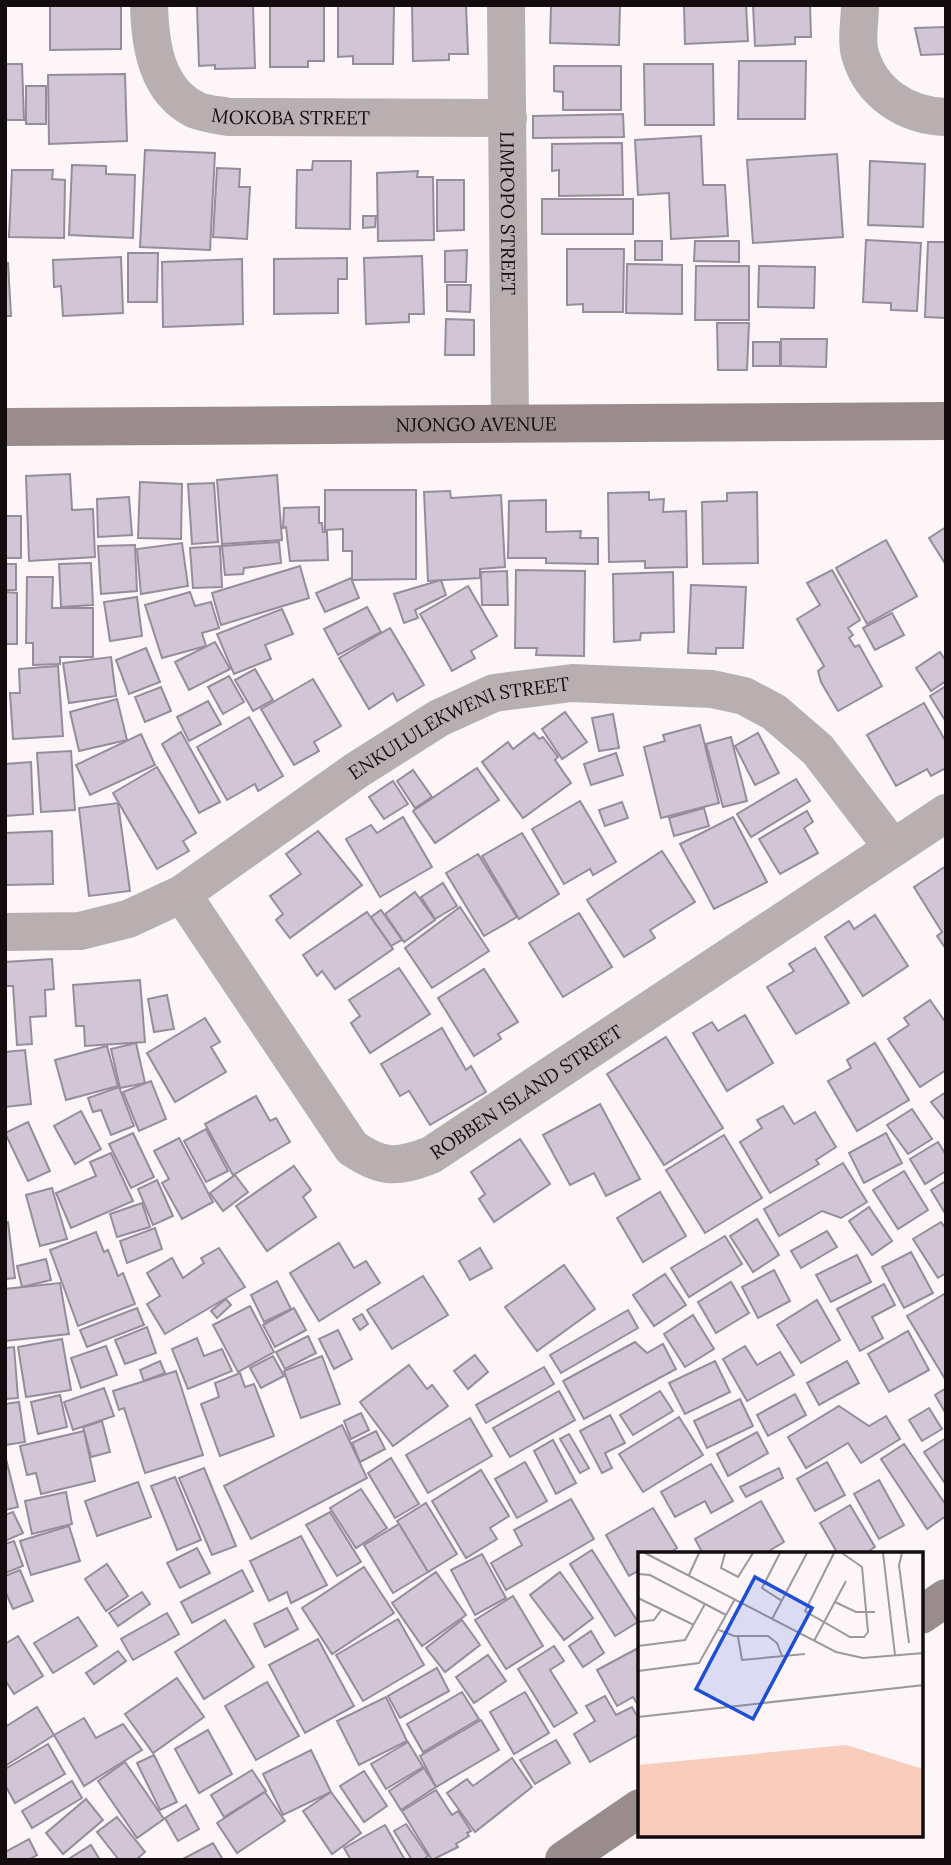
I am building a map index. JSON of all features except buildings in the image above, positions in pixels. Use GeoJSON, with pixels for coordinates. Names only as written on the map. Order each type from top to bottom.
{"type":"FeatureCollection","features":[{"type":"Feature","properties":{"kind":"street","name":"MOKOBA STREET"},"geometry":{"type":"LineString","coordinates":[[149,5],[149,37],[157,66],[170,89],[196,110],[229,117],[508,118]]}},
{"type":"Feature","properties":{"kind":"street","name":"LIMPOPO STREET"},"geometry":{"type":"LineString","coordinates":[[506,5],[510,423]]}},
{"type":"Feature","properties":{"kind":"street"},"geometry":{"type":"LineString","coordinates":[[860,5],[859,52],[870,78],[886,96],[904,108],[946,117]]}},
{"type":"Feature","properties":{"kind":"street","name":"NJONGO AVENUE"},"geometry":{"type":"LineString","coordinates":[[5,427],[946,421]]}},
{"type":"Feature","properties":{"kind":"street","name":"ENKULULEKWENI STREET"},"geometry":{"type":"LineString","coordinates":[[5,932],[80,931],[128,919],[182,894],[357,770],[439,718],[494,693],[572,683],[712,689],[744,696],[774,712],[818,750],[893,848]]}},
{"type":"Feature","properties":{"kind":"street","name":"ROBBEN ISLAND STREET"},"geometry":{"type":"LineString","coordinates":[[182,894],[352,1148],[384,1164],[404,1166],[431,1155],[946,813]]}},
{"type":"Feature","properties":{"kind":"street"},"geometry":{"type":"LineString","coordinates":[[923,1614],[946,1598]]}},
{"type":"Feature","properties":{"kind":"street"},"geometry":{"type":"LineString","coordinates":[[564,1860],[638,1809]]}}]}
